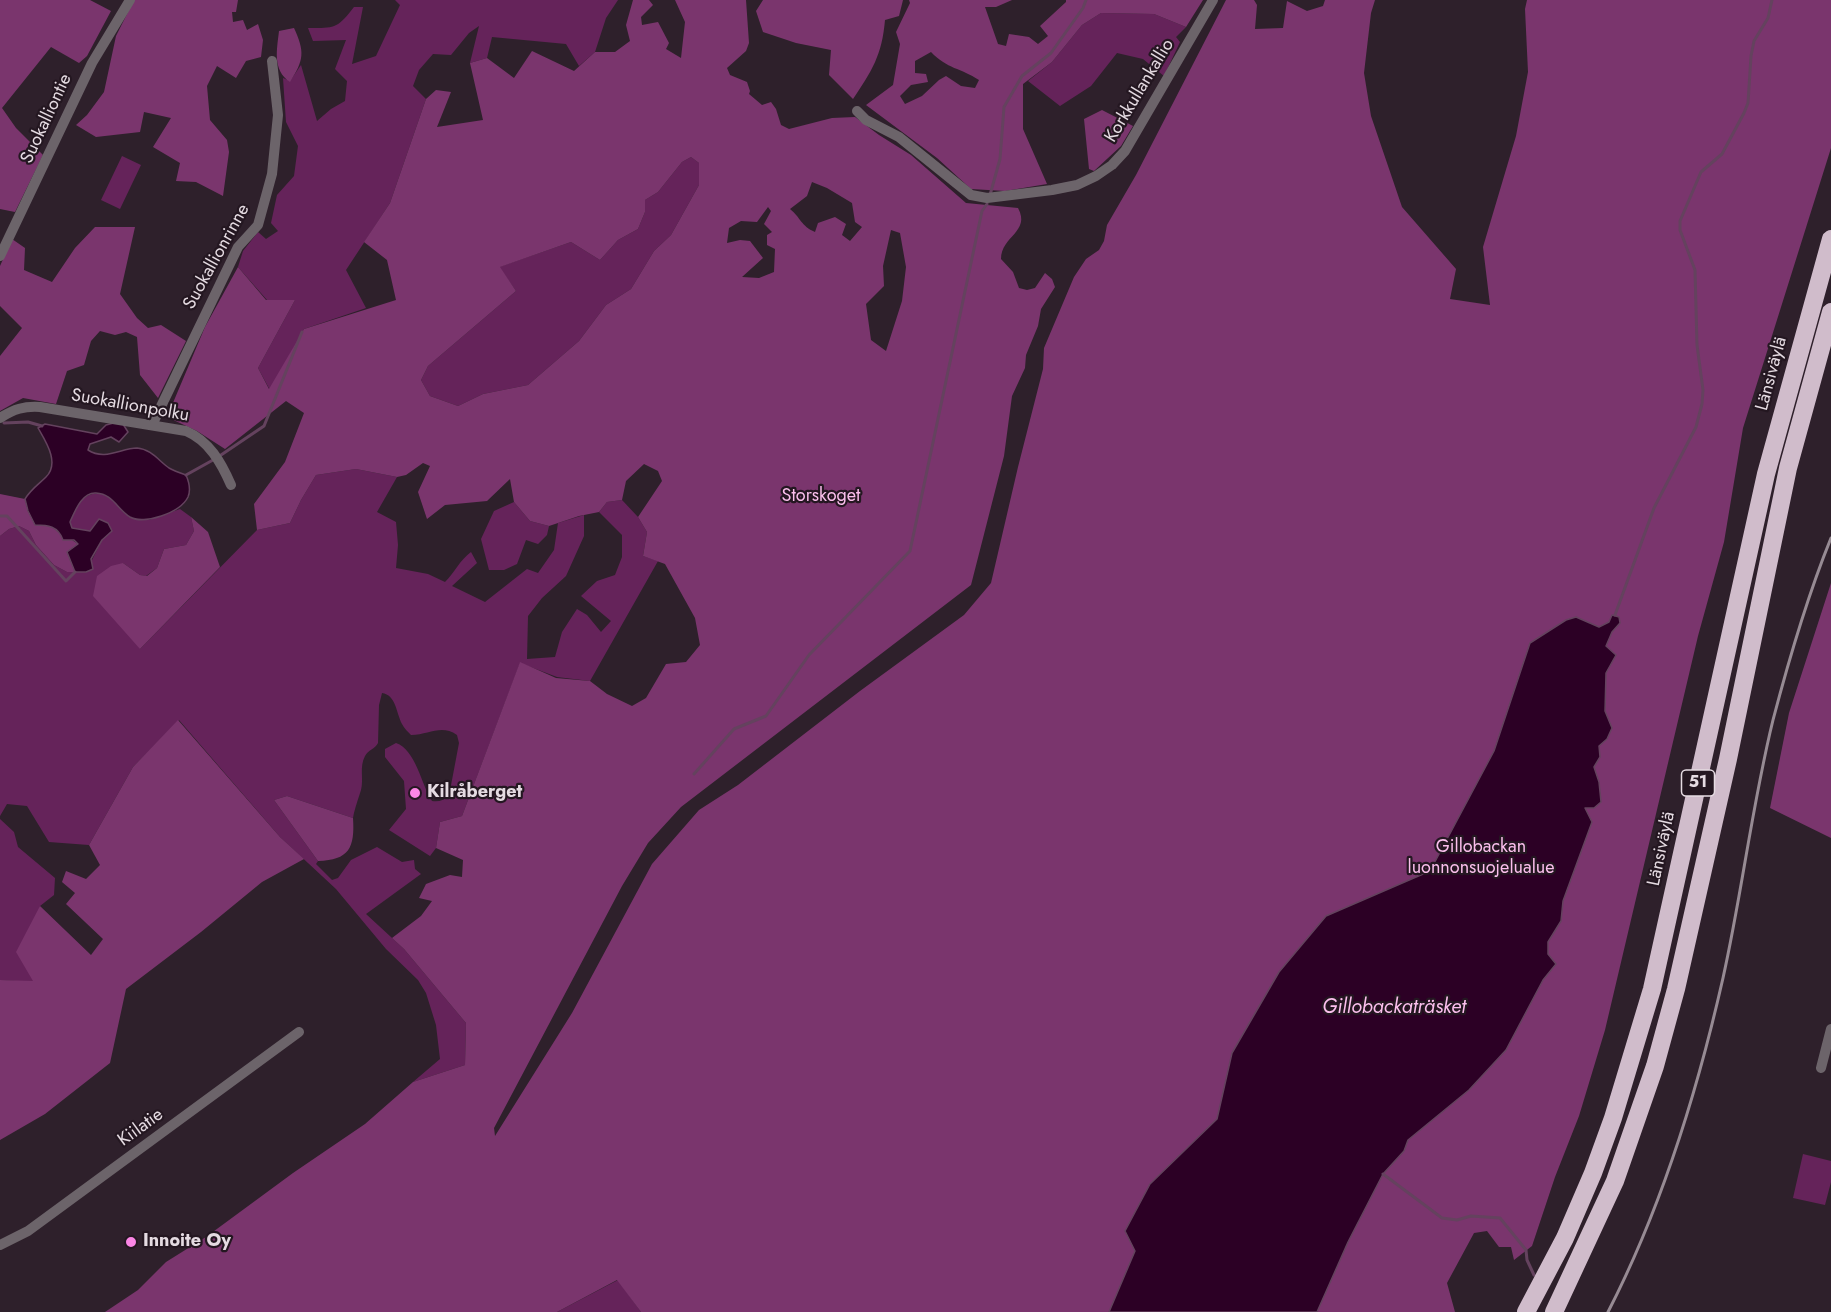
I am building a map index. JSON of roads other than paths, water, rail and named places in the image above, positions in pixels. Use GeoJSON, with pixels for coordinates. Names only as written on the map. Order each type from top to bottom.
{"type":"FeatureCollection","features":[{"type":"Feature","properties":{"kind":"highway","name":"Länsiväylä"},"geometry":{"type":"LineString","coordinates":[[1526,1312],[1565,1238],[1593,1173],[1613,1118],[1652,989],[1766,474],[1831,239]]}},
{"type":"Feature","properties":{"kind":"highway","name":"51"},"geometry":{"type":"LineString","coordinates":[[1554,1312],[1615,1181],[1644,1100],[1673,1000],[1728,759],[1788,468],[1831,312]]}},
{"type":"Feature","properties":{"kind":"street","name":"Suokalliontie"},"geometry":{"type":"LineString","coordinates":[[0,256],[92,63],[130,0]]}},
{"type":"Feature","properties":{"kind":"street","name":"Korkkullankallio"},"geometry":{"type":"LineString","coordinates":[[857,111],[866,120],[899,136],[970,195],[987,198],[1077,184],[1104,171],[1125,151],[1213,0]]}},
{"type":"Feature","properties":{"kind":"street","name":"Suokallionrinne"},"geometry":{"type":"LineString","coordinates":[[152,425],[238,248],[258,225],[262,213],[272,174],[278,115],[272,61]]}},
{"type":"Feature","properties":{"kind":"street","name":"Suokallionpolku"},"geometry":{"type":"LineString","coordinates":[[0,418],[13,410],[26,406],[40,406],[186,431],[198,436],[218,459],[231,485]]}},
{"type":"Feature","properties":{"kind":"street"},"geometry":{"type":"LineString","coordinates":[[1821,1068],[1831,1029]]}},
{"type":"Feature","properties":{"kind":"street","name":"Kiilatie"},"geometry":{"type":"LineString","coordinates":[[0,1245],[28,1231],[299,1032]]}},
{"type":"Feature","properties":{"kind":"water"},"geometry":{"type":"Polygon","coordinates":[[[121,421],[128,432],[119,442],[111,437],[90,444],[88,450],[107,454],[142,449],[169,468],[186,475],[189,494],[178,508],[161,516],[144,520],[130,517],[107,496],[96,493],[87,496],[80,503],[70,522],[72,528],[90,531],[99,519],[108,523],[112,531],[102,540],[91,559],[93,569],[86,572],[75,572],[67,552],[78,544],[74,540],[63,540],[52,527],[35,525],[28,511],[25,499],[46,477],[52,465],[50,452],[38,428],[45,424],[97,434],[106,425],[121,421]]]}},
{"type":"Feature","properties":{"kind":"water","name":"Gillobackaträsket"},"geometry":{"type":"Polygon","coordinates":[[[1612,615],[1619,617],[1620,623],[1612,632],[1606,646],[1616,655],[1606,673],[1605,711],[1612,728],[1607,739],[1599,746],[1600,757],[1594,767],[1599,782],[1601,802],[1594,808],[1585,808],[1592,822],[1563,901],[1561,921],[1548,942],[1548,954],[1556,964],[1543,980],[1506,1050],[1469,1090],[1408,1140],[1404,1151],[1383,1174],[1348,1242],[1317,1312],[1109,1312],[1135,1251],[1125,1231],[1150,1184],[1217,1119],[1232,1053],[1279,972],[1326,916],[1430,871],[1494,751],[1530,643],[1566,620],[1576,617],[1599,627],[1609,622],[1612,615]]]}},
{"type":"Feature","properties":{"kind":"waterway"},"geometry":{"type":"LineString","coordinates":[[990,195],[1000,159],[1004,107],[1022,76],[1051,53],[1083,8],[1086,0]]}},
{"type":"Feature","properties":{"kind":"waterway"},"geometry":{"type":"LineString","coordinates":[[1615,615],[1654,508],[1696,427],[1702,404],[1703,390],[1697,345],[1695,270],[1680,230],[1680,221],[1701,172],[1722,154],[1744,113],[1748,103],[1754,41],[1768,18],[1772,0]]}},
{"type":"Feature","properties":{"kind":"waterway"},"geometry":{"type":"LineString","coordinates":[[694,774],[734,729],[766,716],[809,655],[910,551],[982,211],[987,204]]}},
{"type":"Feature","properties":{"kind":"waterway"},"geometry":{"type":"LineString","coordinates":[[221,455],[264,426],[302,332]]}},
{"type":"Feature","properties":{"kind":"waterway"},"geometry":{"type":"LineString","coordinates":[[4,423],[28,422],[42,426]]}},
{"type":"Feature","properties":{"kind":"waterway"},"geometry":{"type":"LineString","coordinates":[[186,475],[213,460]]}},
{"type":"Feature","properties":{"kind":"waterway"},"geometry":{"type":"LineString","coordinates":[[0,516],[7,516],[66,581],[75,572]]}},
{"type":"Feature","properties":{"kind":"waterway"},"geometry":{"type":"LineString","coordinates":[[1383,1174],[1442,1218],[1457,1220],[1471,1216],[1500,1218],[1526,1250],[1527,1260],[1534,1275]]}},
{"type":"Feature","properties":{"kind":"railway"},"geometry":{"type":"LineString","coordinates":[[1608,1312],[1645,1232],[1661,1190],[1702,1064],[1723,978],[1773,720],[1799,628],[1831,538]]}},
{"type":"Feature","properties":{"kind":"place","name":"Kilråberget"},"geometry":{"type":"Point","coordinates":[415,793]}},
{"type":"Feature","properties":{"kind":"place","name":"Innoite Oy"},"geometry":{"type":"Point","coordinates":[131,1242]}},
{"type":"Feature","properties":{"kind":"park label","name":"Storskoget"},"geometry":{"type":"Point","coordinates":[821,497]}},
{"type":"Feature","properties":{"kind":"park label","name":"Gillobackan luonnonsuojelualue"},"geometry":{"type":"Point","coordinates":[1481,858]}}]}
